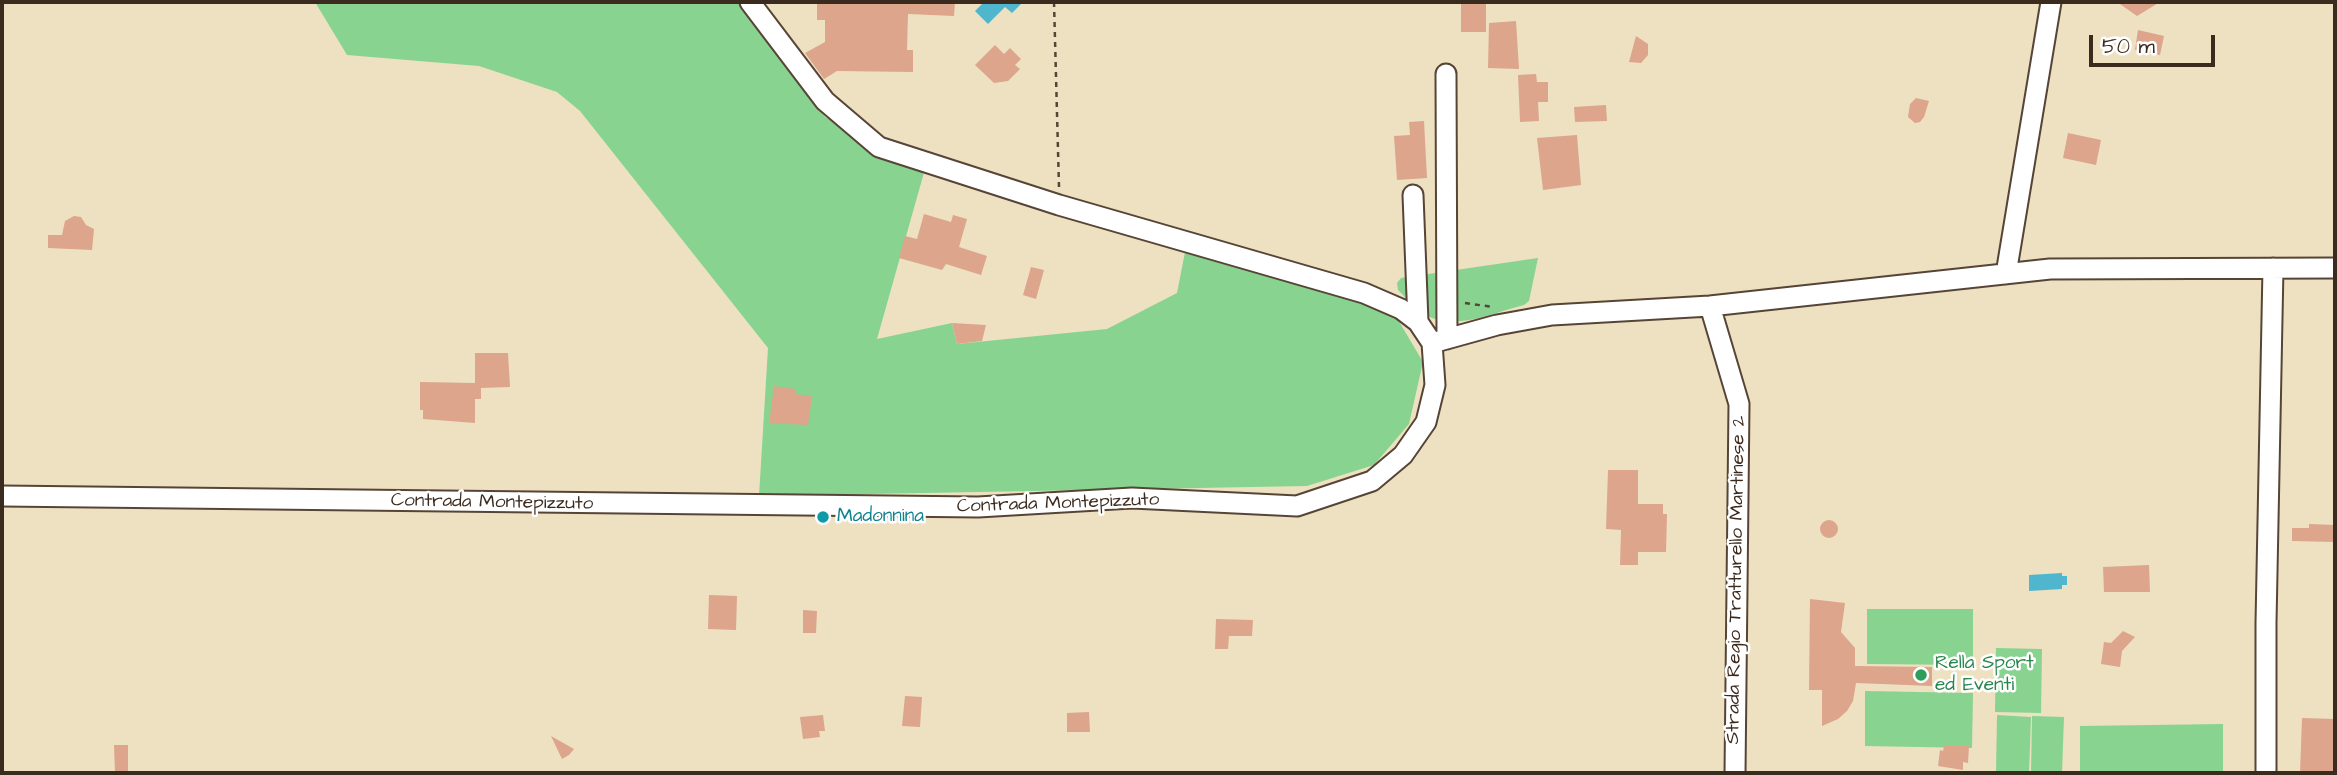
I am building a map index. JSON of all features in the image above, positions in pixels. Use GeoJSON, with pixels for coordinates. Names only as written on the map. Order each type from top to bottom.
{"type":"FeatureCollection","features":[{"type":"Feature","properties":{"kind":"street","name":"Contrada Montepizzuto"},"geometry":{"type":"LineString","coordinates":[[2,496],[968,507],[1132,498],[1297,506],[1372,481],[1403,455],[1426,422],[1436,385],[1439,341],[1401,309],[1364,293],[1059,205],[879,147],[825,101],[750,2]]}},
{"type":"Feature","properties":{"kind":"street"},"geometry":{"type":"LineString","coordinates":[[2006,274],[2051,2]]}},
{"type":"Feature","properties":{"kind":"street"},"geometry":{"type":"LineString","coordinates":[[1446,74],[1447,301],[1439,341],[1497,325],[1552,315],[1710,306],[2050,269],[2335,268]]}},
{"type":"Feature","properties":{"kind":"street"},"geometry":{"type":"LineString","coordinates":[[1413,195],[1418,322]]}},
{"type":"Feature","properties":{"kind":"street"},"geometry":{"type":"LineString","coordinates":[[2266,773],[2273,268]]}},
{"type":"Feature","properties":{"kind":"street","name":"Strada Regio Tratturello Martinese 2"},"geometry":{"type":"LineString","coordinates":[[1710,306],[1738,404],[1735,773]]}},
{"type":"Feature","properties":{"kind":"path"},"geometry":{"type":"LineString","coordinates":[[1054,2],[1059,205]]}},
{"type":"Feature","properties":{"kind":"path"},"geometry":{"type":"LineString","coordinates":[[1447,301],[1498,307]]}},
{"type":"Feature","properties":{"kind":"green space"},"geometry":{"type":"Polygon","coordinates":[[[315,2],[740,2],[825,117],[925,169],[877,339],[952,323],[957,344],[1107,329],[1177,293],[1186,247],[1394,313],[1423,362],[1409,424],[1374,465],[1307,486],[759,496],[768,348],[580,111],[557,92],[479,66],[347,55],[315,2]]]}},
{"type":"Feature","properties":{"kind":"green space"},"geometry":{"type":"Polygon","coordinates":[[[1538,258],[1529,301],[1524,305],[1466,321],[1443,321],[1427,316],[1398,290],[1397,283],[1401,278],[1538,258]]]}},
{"type":"Feature","properties":{"kind":"green space"},"geometry":{"type":"Polygon","coordinates":[[[1867,609],[1973,609],[1973,665],[1867,664],[1867,609]]]}},
{"type":"Feature","properties":{"kind":"green space"},"geometry":{"type":"Polygon","coordinates":[[[1996,648],[2042,649],[2041,713],[1995,712],[1996,648]]]}},
{"type":"Feature","properties":{"kind":"green space"},"geometry":{"type":"Polygon","coordinates":[[[1865,691],[1973,693],[1972,748],[1865,746],[1865,691]]]}},
{"type":"Feature","properties":{"kind":"green space"},"geometry":{"type":"Polygon","coordinates":[[[1997,715],[2031,717],[2029,773],[1996,773],[1997,715]]]}},
{"type":"Feature","properties":{"kind":"green space"},"geometry":{"type":"Polygon","coordinates":[[[2032,716],[2064,717],[2062,773],[2031,773],[2032,716]]]}},
{"type":"Feature","properties":{"kind":"green space"},"geometry":{"type":"Polygon","coordinates":[[[2223,724],[2223,773],[2080,773],[2080,726],[2223,724]]]}},
{"type":"Feature","properties":{"kind":"water"},"geometry":{"type":"Polygon","coordinates":[[[984,2],[1021,4],[1012,13],[1005,7],[988,24],[975,11],[984,2]]]}},
{"type":"Feature","properties":{"kind":"water"},"geometry":{"type":"Polygon","coordinates":[[[2062,573],[2062,576],[2067,576],[2067,585],[2062,585],[2062,589],[2029,591],[2029,575],[2062,573]]]}},
{"type":"Feature","properties":{"kind":"building"},"geometry":{"type":"Polygon","coordinates":[[[817,2],[955,2],[954,16],[908,14],[907,50],[913,50],[913,72],[837,71],[824,79],[805,53],[825,42],[825,20],[817,20],[817,2]]]}},
{"type":"Feature","properties":{"kind":"building"},"geometry":{"type":"Polygon","coordinates":[[[1461,2],[1486,2],[1486,32],[1461,32],[1461,2]]]}},
{"type":"Feature","properties":{"kind":"building"},"geometry":{"type":"Polygon","coordinates":[[[2117,2],[2160,2],[2137,16],[2117,2]]]}},
{"type":"Feature","properties":{"kind":"building"},"geometry":{"type":"Polygon","coordinates":[[[1516,21],[1519,69],[1488,68],[1489,23],[1516,21]]]}},
{"type":"Feature","properties":{"kind":"building"},"geometry":{"type":"Polygon","coordinates":[[[2138,30],[2164,36],[2160,55],[2135,50],[2138,30]]]}},
{"type":"Feature","properties":{"kind":"building"},"geometry":{"type":"Polygon","coordinates":[[[1636,36],[1648,44],[1648,55],[1641,63],[1629,62],[1636,36]]]}},
{"type":"Feature","properties":{"kind":"building"},"geometry":{"type":"Polygon","coordinates":[[[995,45],[1004,54],[1010,48],[1021,59],[1015,65],[1020,69],[1008,81],[994,83],[975,65],[995,45]]]}},
{"type":"Feature","properties":{"kind":"building"},"geometry":{"type":"Polygon","coordinates":[[[1536,74],[1537,82],[1548,82],[1548,102],[1538,102],[1539,121],[1520,122],[1518,75],[1536,74]]]}},
{"type":"Feature","properties":{"kind":"building"},"geometry":{"type":"Polygon","coordinates":[[[1916,98],[1929,101],[1924,117],[1915,123],[1908,117],[1910,104],[1916,98]]]}},
{"type":"Feature","properties":{"kind":"building"},"geometry":{"type":"Polygon","coordinates":[[[1606,105],[1607,121],[1575,122],[1574,107],[1606,105]]]}},
{"type":"Feature","properties":{"kind":"building"},"geometry":{"type":"Polygon","coordinates":[[[1424,121],[1427,178],[1397,180],[1394,136],[1410,135],[1409,122],[1424,121]]]}},
{"type":"Feature","properties":{"kind":"building"},"geometry":{"type":"Polygon","coordinates":[[[2068,133],[2101,140],[2096,165],[2063,158],[2068,133]]]}},
{"type":"Feature","properties":{"kind":"building"},"geometry":{"type":"Polygon","coordinates":[[[1577,135],[1581,185],[1543,190],[1537,138],[1577,135]]]}},
{"type":"Feature","properties":{"kind":"building"},"geometry":{"type":"Polygon","coordinates":[[[924,214],[951,222],[953,215],[967,219],[959,247],[987,256],[981,275],[946,264],[942,270],[899,258],[905,236],[917,239],[924,214]]]}},
{"type":"Feature","properties":{"kind":"building"},"geometry":{"type":"Polygon","coordinates":[[[74,216],[81,217],[86,225],[94,229],[92,250],[48,248],[48,235],[62,235],[65,221],[74,216]]]}},
{"type":"Feature","properties":{"kind":"building"},"geometry":{"type":"Polygon","coordinates":[[[1031,267],[1044,270],[1036,299],[1023,295],[1031,267]]]}},
{"type":"Feature","properties":{"kind":"building"},"geometry":{"type":"Polygon","coordinates":[[[952,323],[986,325],[982,341],[957,344],[952,323]]]}},
{"type":"Feature","properties":{"kind":"building"},"geometry":{"type":"Polygon","coordinates":[[[475,353],[508,353],[510,387],[481,388],[481,399],[475,399],[475,423],[423,419],[423,410],[420,410],[420,382],[475,383],[475,353]]]}},
{"type":"Feature","properties":{"kind":"building"},"geometry":{"type":"Polygon","coordinates":[[[774,386],[795,389],[795,394],[812,396],[808,425],[769,423],[774,386]]]}},
{"type":"Feature","properties":{"kind":"building"},"geometry":{"type":"Polygon","coordinates":[[[1608,470],[1638,470],[1638,504],[1663,504],[1663,514],[1667,514],[1666,552],[1638,552],[1638,565],[1620,565],[1621,530],[1606,529],[1608,470]]]}},
{"type":"Feature","properties":{"kind":"building"},"geometry":{"type":"Polygon","coordinates":[[[1829,520],[1835,523],[1838,529],[1835,535],[1829,538],[1823,535],[1820,529],[1823,523],[1829,520]]]}},
{"type":"Feature","properties":{"kind":"building"},"geometry":{"type":"Polygon","coordinates":[[[2309,524],[2335,525],[2335,542],[2292,541],[2292,528],[2309,528],[2309,524]]]}},
{"type":"Feature","properties":{"kind":"building"},"geometry":{"type":"Polygon","coordinates":[[[2149,565],[2150,592],[2104,592],[2103,567],[2149,565]]]}},
{"type":"Feature","properties":{"kind":"building"},"geometry":{"type":"Polygon","coordinates":[[[709,595],[737,596],[736,630],[708,629],[709,595]]]}},
{"type":"Feature","properties":{"kind":"building"},"geometry":{"type":"Polygon","coordinates":[[[1810,599],[1845,603],[1841,632],[1855,648],[1855,666],[1932,667],[1932,686],[1856,683],[1853,701],[1847,711],[1838,719],[1822,726],[1822,690],[1809,690],[1810,599]]]}},
{"type":"Feature","properties":{"kind":"building"},"geometry":{"type":"Polygon","coordinates":[[[803,610],[817,611],[816,633],[803,633],[803,610]]]}},
{"type":"Feature","properties":{"kind":"building"},"geometry":{"type":"Polygon","coordinates":[[[1216,619],[1253,620],[1252,636],[1229,636],[1228,649],[1215,649],[1216,619]]]}},
{"type":"Feature","properties":{"kind":"building"},"geometry":{"type":"Polygon","coordinates":[[[2123,631],[2135,637],[2122,651],[2120,667],[2101,664],[2104,642],[2111,643],[2123,631]]]}},
{"type":"Feature","properties":{"kind":"building"},"geometry":{"type":"Polygon","coordinates":[[[905,696],[922,697],[920,727],[902,726],[905,696]]]}},
{"type":"Feature","properties":{"kind":"building"},"geometry":{"type":"Polygon","coordinates":[[[1089,712],[1090,732],[1067,732],[1067,713],[1089,712]]]}},
{"type":"Feature","properties":{"kind":"building"},"geometry":{"type":"Polygon","coordinates":[[[823,715],[825,731],[819,731],[820,737],[803,739],[800,717],[823,715]]]}},
{"type":"Feature","properties":{"kind":"building"},"geometry":{"type":"Polygon","coordinates":[[[2302,718],[2335,719],[2335,773],[2300,773],[2302,718]]]}},
{"type":"Feature","properties":{"kind":"building"},"geometry":{"type":"Polygon","coordinates":[[[551,736],[574,749],[562,759],[551,736]]]}},
{"type":"Feature","properties":{"kind":"building"},"geometry":{"type":"Polygon","coordinates":[[[114,745],[128,745],[128,773],[115,773],[114,745]]]}},
{"type":"Feature","properties":{"kind":"building"},"geometry":{"type":"Polygon","coordinates":[[[1944,746],[1969,746],[1968,763],[1963,762],[1963,770],[1938,766],[1940,750],[1943,751],[1944,746]]]}},
{"type":"Feature","properties":{"kind":"place","name":"Madonnina"},"geometry":{"type":"Point","coordinates":[823,517]}},
{"type":"Feature","properties":{"kind":"place","name":"Rella Sport ed Eventi"},"geometry":{"type":"Point","coordinates":[1921,675]}}]}
